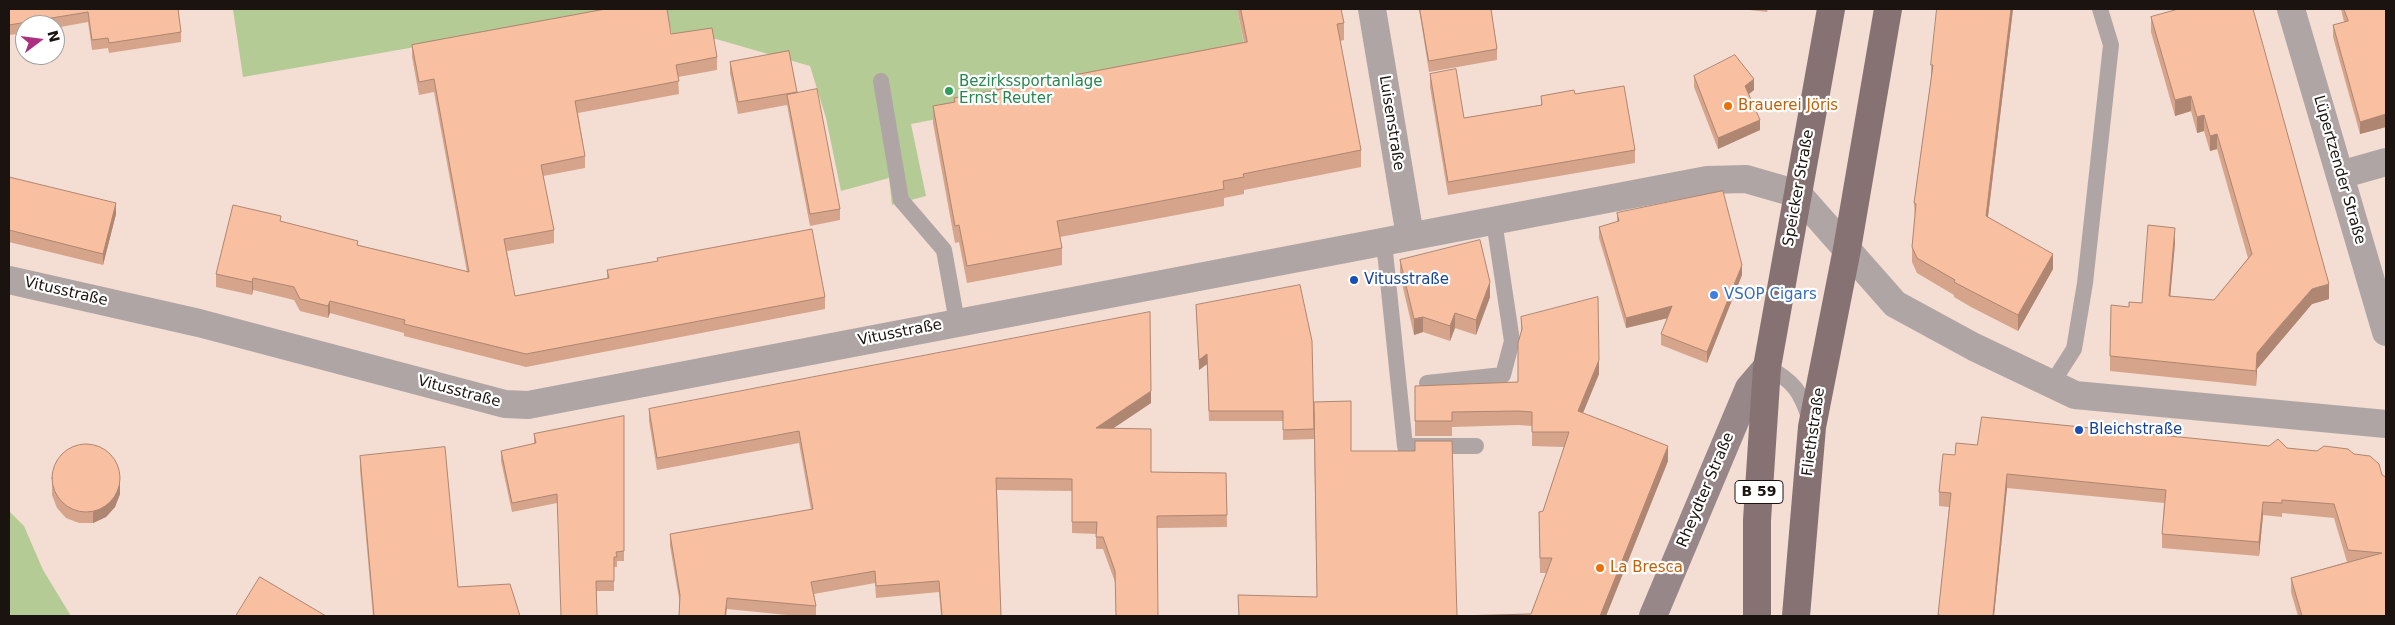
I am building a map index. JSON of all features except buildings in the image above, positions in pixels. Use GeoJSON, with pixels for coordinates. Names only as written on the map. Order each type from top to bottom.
{"type":"FeatureCollection","features":[{"type":"Feature","properties":{"kind":"main road","name":"Speicker Straße"},"geometry":{"type":"LineString","coordinates":[[1767,367],[1831,9]]}},
{"type":"Feature","properties":{"kind":"main road","name":"B 59"},"geometry":{"type":"LineString","coordinates":[[1846,249],[1888,9]]}},
{"type":"Feature","properties":{"kind":"main road","name":"Fliethstraße"},"geometry":{"type":"LineString","coordinates":[[1796,616],[1812,427],[1846,249]]}},
{"type":"Feature","properties":{"kind":"main road","name":"B 59"},"geometry":{"type":"LineString","coordinates":[[1757,616],[1757,520],[1767,367]]}},
{"type":"Feature","properties":{"kind":"main road","name":"Rheydter Straße"},"geometry":{"type":"LineString","coordinates":[[1653,616],[1749,388],[1767,367]]}},
{"type":"Feature","properties":{"kind":"street","name":"Luisenstraße"},"geometry":{"type":"LineString","coordinates":[[1372,9],[1397,239]]}},
{"type":"Feature","properties":{"kind":"street","name":"Lüpertzender Straße"},"geometry":{"type":"LineString","coordinates":[[2292,9],[2386,332]]}},
{"type":"Feature","properties":{"kind":"street"},"geometry":{"type":"LineString","coordinates":[[2340,175],[2386,162]]}},
{"type":"Feature","properties":{"kind":"street","name":"Vitusstraße"},"geometry":{"type":"LineString","coordinates":[[9,280],[199,323],[505,404],[528,405],[1707,180],[1746,179],[1798,194]]}},
{"type":"Feature","properties":{"kind":"street"},"geometry":{"type":"LineString","coordinates":[[1798,194],[1895,304],[2051,385],[2075,395],[2386,424]]}},
{"type":"Feature","properties":{"kind":"lane"},"geometry":{"type":"LineString","coordinates":[[2051,385],[2074,349],[2085,283],[2111,45],[2100,9]]}},
{"type":"Feature","properties":{"kind":"lane"},"geometry":{"type":"LineString","coordinates":[[881,81],[901,200],[944,250],[957,322]]}},
{"type":"Feature","properties":{"kind":"lane"},"geometry":{"type":"LineString","coordinates":[[1427,383],[1503,375],[1512,341],[1494,221]]}},
{"type":"Feature","properties":{"kind":"lane"},"geometry":{"type":"LineString","coordinates":[[1397,239],[1405,446],[1476,446]]}},
{"type":"Feature","properties":{"kind":"lane"},"geometry":{"type":"LineString","coordinates":[[1767,367],[1787,378],[1804,402],[1812,427]]}},
{"type":"Feature","properties":{"kind":"green space"},"geometry":{"type":"Polygon","coordinates":[[[233,9],[633,9],[243,77],[233,9]]]}},
{"type":"Feature","properties":{"kind":"green space","name":"Bezirkssportanlage Ernst Reuter"},"geometry":{"type":"Polygon","coordinates":[[[665,9],[1237,9],[1247,59],[911,124],[926,196],[892,205],[889,178],[841,191],[826,118],[810,66],[716,39],[672,34],[665,9]]]}},
{"type":"Feature","properties":{"kind":"green space"},"geometry":{"type":"Polygon","coordinates":[[[9,511],[24,526],[43,570],[71,616],[9,616],[9,511]]]}},
{"type":"Feature","properties":{"kind":"place","name":"Bezirkssportanlage Ernst Reuter"},"geometry":{"type":"Point","coordinates":[949,91]}},
{"type":"Feature","properties":{"kind":"place","name":"Brauerei Jöris"},"geometry":{"type":"Point","coordinates":[1728,106]}},
{"type":"Feature","properties":{"kind":"place","name":"Vitusstraße"},"geometry":{"type":"Point","coordinates":[1354,280]}},
{"type":"Feature","properties":{"kind":"place","name":"VSOP Cigars"},"geometry":{"type":"Point","coordinates":[1714,295]}},
{"type":"Feature","properties":{"kind":"place","name":"Bleichstraße"},"geometry":{"type":"Point","coordinates":[2079,430]}},
{"type":"Feature","properties":{"kind":"place","name":"La Bresca"},"geometry":{"type":"Point","coordinates":[1600,568]}}]}
